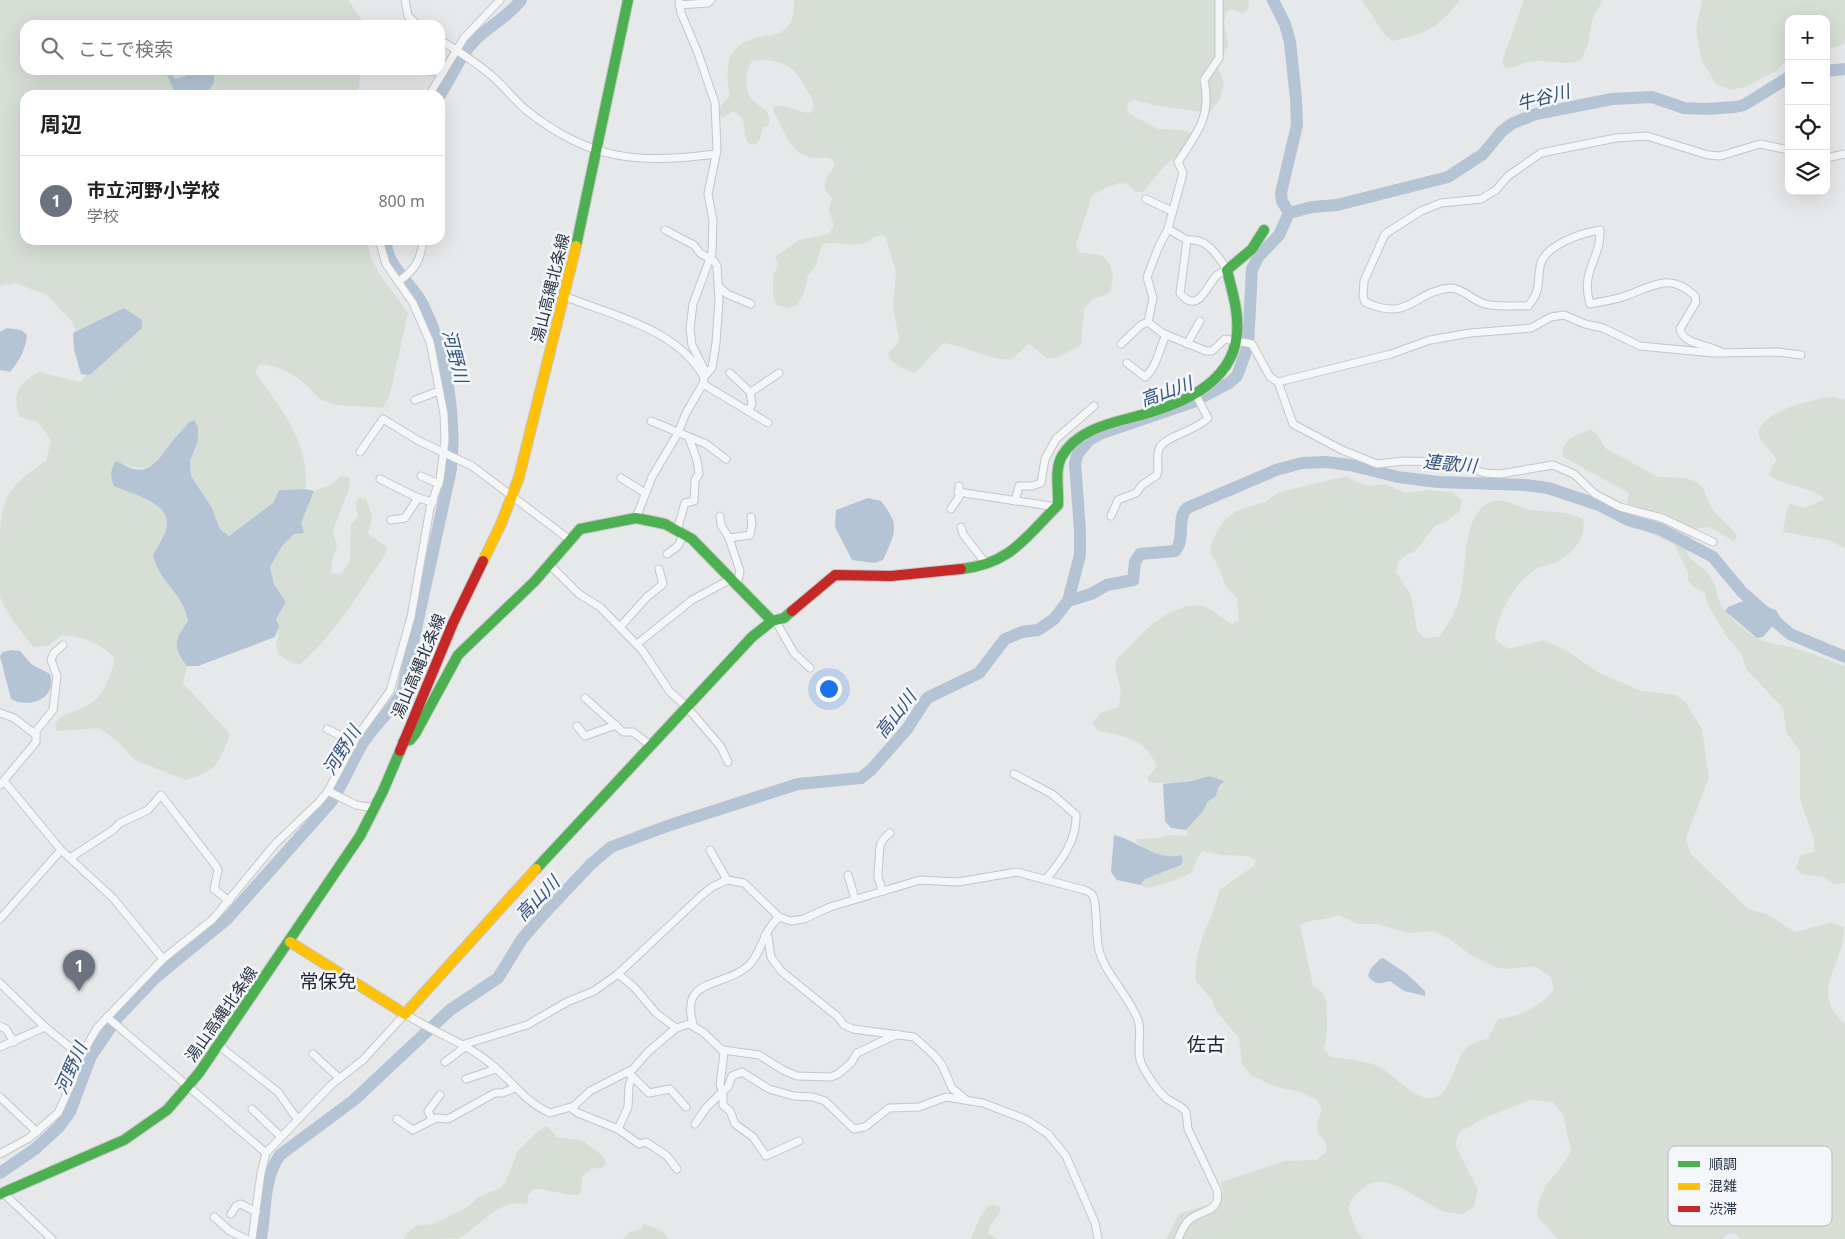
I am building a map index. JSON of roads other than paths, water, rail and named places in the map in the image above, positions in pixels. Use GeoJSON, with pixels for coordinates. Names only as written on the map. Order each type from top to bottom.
{"type":"FeatureCollection","features":[{"type":"Feature","properties":{"kind":"street"},"geometry":{"type":"LineString","coordinates":[[405,0],[408,16],[412,20]]}},
{"type":"Feature","properties":{"kind":"street"},"geometry":{"type":"LineString","coordinates":[[445,70],[464,38],[500,0]]}},
{"type":"Feature","properties":{"kind":"street","name":"湯山高縄北条線"},"geometry":{"type":"LineString","coordinates":[[1,1192],[138,1132],[167,1110],[189,1087],[290,942],[350,854],[375,808],[452,623],[493,542],[513,496],[522,469],[598,150],[628,0]]}},
{"type":"Feature","properties":{"kind":"street"},"geometry":{"type":"LineString","coordinates":[[703,380],[704,369],[690,337],[690,321],[693,304],[710,259],[713,235],[708,194],[716,154],[715,103],[679,3],[708,4],[711,0]]}},
{"type":"Feature","properties":{"kind":"street"},"geometry":{"type":"LineString","coordinates":[[1121,344],[1148,322],[1153,298],[1147,277],[1168,229],[1183,172],[1178,162],[1206,115],[1207,104],[1204,80],[1220,58],[1220,0]]}},
{"type":"Feature","properties":{"kind":"street"},"geometry":{"type":"LineString","coordinates":[[445,44],[492,76],[524,109],[568,140],[598,150],[650,160],[716,154]]}},
{"type":"Feature","properties":{"kind":"street"},"geometry":{"type":"LineString","coordinates":[[432,90],[442,75]]}},
{"type":"Feature","properties":{"kind":"street"},"geometry":{"type":"LineString","coordinates":[[1723,353],[1713,347],[1686,340],[1681,336],[1680,329],[1696,302],[1695,296],[1674,282],[1663,282],[1620,298],[1590,304],[1586,286],[1590,265],[1601,243],[1600,230],[1573,236],[1543,258],[1540,265],[1537,296],[1528,306],[1483,304],[1454,288],[1439,290],[1399,310],[1382,310],[1365,302],[1363,296],[1364,280],[1385,234],[1421,210],[1441,203],[1481,198],[1496,190],[1508,176],[1541,153],[1616,138],[1647,136],[1720,156],[1760,144],[1785,149]]}},
{"type":"Feature","properties":{"kind":"street"},"geometry":{"type":"LineString","coordinates":[[1830,157],[1845,154]]}},
{"type":"Feature","properties":{"kind":"street"},"geometry":{"type":"LineString","coordinates":[[1146,199],[1172,211]]}},
{"type":"Feature","properties":{"kind":"street"},"geometry":{"type":"LineString","coordinates":[[252,1239],[261,1173],[266,1153],[280,1136],[339,1078],[363,1060],[650,745],[752,637],[773,621],[784,618],[835,575],[891,576],[987,565],[1006,556],[1055,510],[1060,495],[1058,468],[1061,457],[1074,443],[1091,431],[1108,424],[1197,398],[1213,382],[1236,342],[1237,309],[1228,270],[1210,247],[1193,239],[1187,240],[1168,229]]}},
{"type":"Feature","properties":{"kind":"street"},"geometry":{"type":"LineString","coordinates":[[636,518],[645,493],[678,433],[703,380],[712,368],[719,288],[716,266],[710,259],[700,253],[694,245],[665,230]]}},
{"type":"Feature","properties":{"kind":"street"},"geometry":{"type":"LineString","coordinates":[[1187,240],[1180,292],[1183,297],[1192,300],[1200,298],[1208,291],[1217,275],[1228,270],[1252,249],[1264,230]]}},
{"type":"Feature","properties":{"kind":"street"},"geometry":{"type":"LineString","coordinates":[[0,1154],[37,1132],[58,1113],[88,1041],[164,959],[213,919],[275,844],[330,792],[353,742],[387,698],[398,670],[411,617],[433,502],[439,484],[444,453],[444,414],[430,342],[402,278],[386,264],[380,245]]}},
{"type":"Feature","properties":{"kind":"street"},"geometry":{"type":"LineString","coordinates":[[402,278],[417,264],[421,245]]}},
{"type":"Feature","properties":{"kind":"street"},"geometry":{"type":"LineString","coordinates":[[719,288],[727,294],[751,304]]}},
{"type":"Feature","properties":{"kind":"street"},"geometry":{"type":"LineString","coordinates":[[564,296],[663,335],[691,358],[703,380],[768,423]]}},
{"type":"Feature","properties":{"kind":"street"},"geometry":{"type":"LineString","coordinates":[[1278,382],[1391,354],[1430,340],[1470,333],[1531,328],[1551,317],[1564,315],[1585,324],[1604,328],[1640,346],[1723,353],[1778,352],[1801,355]]}},
{"type":"Feature","properties":{"kind":"street"},"geometry":{"type":"LineString","coordinates":[[1187,344],[1200,321]]}},
{"type":"Feature","properties":{"kind":"street"},"geometry":{"type":"LineString","coordinates":[[1148,322],[1166,335],[1206,351],[1212,351],[1225,339],[1252,344],[1270,377],[1278,382],[1293,424],[1342,450],[1377,464],[1404,461],[1441,462],[1452,463],[1485,473],[1500,474],[1553,465],[1574,474],[1595,494],[1620,507],[1662,518],[1713,542]]}},
{"type":"Feature","properties":{"kind":"street"},"geometry":{"type":"LineString","coordinates":[[1127,363],[1145,377],[1153,368],[1157,352],[1166,335]]}},
{"type":"Feature","properties":{"kind":"street"},"geometry":{"type":"LineString","coordinates":[[730,373],[750,392],[752,404],[748,411]]}},
{"type":"Feature","properties":{"kind":"street"},"geometry":{"type":"LineString","coordinates":[[750,392],[779,373]]}},
{"type":"Feature","properties":{"kind":"street"},"geometry":{"type":"LineString","coordinates":[[415,400],[439,392]]}},
{"type":"Feature","properties":{"kind":"street"},"geometry":{"type":"LineString","coordinates":[[1111,516],[1118,500],[1136,493],[1144,483],[1156,475],[1158,452],[1162,444],[1206,420],[1208,415],[1197,398]]}},
{"type":"Feature","properties":{"kind":"street"},"geometry":{"type":"LineString","coordinates":[[1015,501],[1019,486],[1032,486],[1041,483],[1045,459],[1056,439],[1094,406]]}},
{"type":"Feature","properties":{"kind":"street"},"geometry":{"type":"LineString","coordinates":[[360,452],[383,419],[444,453],[472,466],[570,540]]}},
{"type":"Feature","properties":{"kind":"street"},"geometry":{"type":"LineString","coordinates":[[651,421],[706,444],[726,460]]}},
{"type":"Feature","properties":{"kind":"street"},"geometry":{"type":"LineString","coordinates":[[667,554],[678,546],[685,503],[694,501],[695,480],[699,474],[697,460],[689,438]]}},
{"type":"Feature","properties":{"kind":"street"},"geometry":{"type":"LineString","coordinates":[[421,476],[439,484]]}},
{"type":"Feature","properties":{"kind":"street"},"geometry":{"type":"LineString","coordinates":[[621,478],[645,493]]}},
{"type":"Feature","properties":{"kind":"street"},"geometry":{"type":"LineString","coordinates":[[380,479],[418,498],[433,502]]}},
{"type":"Feature","properties":{"kind":"street"},"geometry":{"type":"LineString","coordinates":[[951,509],[959,497],[959,489],[1015,501],[1050,506],[1055,510]]}},
{"type":"Feature","properties":{"kind":"street"},"geometry":{"type":"LineString","coordinates":[[391,520],[404,518],[418,498]]}},
{"type":"Feature","properties":{"kind":"street"},"geometry":{"type":"LineString","coordinates":[[637,644],[692,600],[734,582],[740,571],[729,538],[721,525],[720,516]]}},
{"type":"Feature","properties":{"kind":"street"},"geometry":{"type":"LineString","coordinates":[[729,538],[750,535],[751,517]]}},
{"type":"Feature","properties":{"kind":"street"},"geometry":{"type":"LineString","coordinates":[[402,742],[410,740],[415,734],[458,655],[550,565],[580,529],[636,518],[647,519],[680,532],[692,539],[773,621],[794,653],[810,668]]}},
{"type":"Feature","properties":{"kind":"street"},"geometry":{"type":"LineString","coordinates":[[961,528],[963,534],[987,565]]}},
{"type":"Feature","properties":{"kind":"street"},"geometry":{"type":"LineString","coordinates":[[550,565],[579,594],[600,607],[637,644],[670,692],[686,706],[721,747],[728,762]]}},
{"type":"Feature","properties":{"kind":"street"},"geometry":{"type":"LineString","coordinates":[[620,627],[647,597],[663,584],[659,569]]}},
{"type":"Feature","properties":{"kind":"street"},"geometry":{"type":"LineString","coordinates":[[3,781],[36,742],[36,731],[53,710],[57,676],[51,660],[54,653],[63,645]]}},
{"type":"Feature","properties":{"kind":"street"},"geometry":{"type":"LineString","coordinates":[[585,698],[623,732],[633,732],[650,745]]}},
{"type":"Feature","properties":{"kind":"street"},"geometry":{"type":"LineString","coordinates":[[0,713],[14,718],[36,735]]}},
{"type":"Feature","properties":{"kind":"street"},"geometry":{"type":"LineString","coordinates":[[576,726],[585,736],[616,726]]}},
{"type":"Feature","properties":{"kind":"street"},"geometry":{"type":"LineString","coordinates":[[327,729],[353,742]]}},
{"type":"Feature","properties":{"kind":"street"},"geometry":{"type":"LineString","coordinates":[[0,771],[3,781],[61,850],[113,898],[164,959]]}},
{"type":"Feature","properties":{"kind":"street"},"geometry":{"type":"LineString","coordinates":[[1014,774],[1052,794],[1076,815],[1074,836],[1071,843],[1045,880]]}},
{"type":"Feature","properties":{"kind":"street"},"geometry":{"type":"LineString","coordinates":[[330,792],[356,805],[375,808]]}},
{"type":"Feature","properties":{"kind":"street"},"geometry":{"type":"LineString","coordinates":[[70,858],[113,830],[120,823],[148,810],[161,795],[216,866],[218,870],[214,889],[229,901]]}},
{"type":"Feature","properties":{"kind":"street"},"geometry":{"type":"LineString","coordinates":[[883,891],[877,879],[878,852],[882,839],[890,833]]}},
{"type":"Feature","properties":{"kind":"street"},"geometry":{"type":"LineString","coordinates":[[0,919],[61,850]]}},
{"type":"Feature","properties":{"kind":"street"},"geometry":{"type":"LineString","coordinates":[[710,850],[726,880]]}},
{"type":"Feature","properties":{"kind":"street"},"geometry":{"type":"LineString","coordinates":[[445,1062],[464,1046],[536,1021],[567,1002],[594,992],[618,974],[702,895],[726,880],[744,883],[779,917],[791,921],[804,919],[830,907],[913,881],[958,882],[1011,872],[1045,880],[1084,890],[1092,896],[1095,934],[1100,953],[1109,973],[1126,995],[1140,1027],[1139,1052],[1142,1065],[1163,1095],[1186,1112],[1188,1128],[1217,1190],[1218,1198],[1216,1204],[1210,1210],[1187,1222],[1178,1239]]}},
{"type":"Feature","properties":{"kind":"street"},"geometry":{"type":"LineString","coordinates":[[848,875],[855,899]]}},
{"type":"Feature","properties":{"kind":"street"},"geometry":{"type":"LineString","coordinates":[[693,1024],[690,1003],[694,993],[706,985],[726,980],[750,963],[772,923],[779,917]]}},
{"type":"Feature","properties":{"kind":"street"},"geometry":{"type":"LineString","coordinates":[[765,935],[768,937],[771,957],[781,971],[838,1017],[844,1025],[853,1029],[914,1037],[934,1054],[956,1092],[968,1101]]}},
{"type":"Feature","properties":{"kind":"street"},"geometry":{"type":"LineString","coordinates":[[290,942],[423,1026],[464,1046],[496,1069],[528,1101],[550,1113],[571,1108],[590,1091],[630,1075],[676,1028],[685,1024],[693,1024],[723,1050],[759,1055],[782,1070],[797,1076],[831,1078],[851,1063],[857,1053],[868,1046],[894,1038],[898,1034]]}},
{"type":"Feature","properties":{"kind":"street"},"geometry":{"type":"LineString","coordinates":[[618,974],[634,987],[656,1013],[676,1028]]}},
{"type":"Feature","properties":{"kind":"street"},"geometry":{"type":"LineString","coordinates":[[0,983],[45,1027],[81,1056]]}},
{"type":"Feature","properties":{"kind":"street"},"geometry":{"type":"LineString","coordinates":[[108,1018],[266,1153]]}},
{"type":"Feature","properties":{"kind":"street"},"geometry":{"type":"LineString","coordinates":[[0,1026],[6,1028],[14,1042]]}},
{"type":"Feature","properties":{"kind":"street"},"geometry":{"type":"LineString","coordinates":[[0,1047],[45,1027]]}},
{"type":"Feature","properties":{"kind":"street"},"geometry":{"type":"LineString","coordinates":[[218,1045],[278,1092],[298,1120]]}},
{"type":"Feature","properties":{"kind":"street"},"geometry":{"type":"LineString","coordinates":[[723,1050],[720,1085],[723,1091],[723,1105],[730,1111],[735,1124],[753,1137],[766,1156],[799,1141]]}},
{"type":"Feature","properties":{"kind":"street"},"geometry":{"type":"LineString","coordinates":[[312,1054],[339,1078]]}},
{"type":"Feature","properties":{"kind":"street"},"geometry":{"type":"LineString","coordinates":[[466,1079],[496,1069]]}},
{"type":"Feature","properties":{"kind":"street"},"geometry":{"type":"LineString","coordinates":[[695,1124],[706,1108],[728,1087],[732,1076],[742,1072],[769,1089],[794,1096],[813,1096],[825,1101],[854,1129],[865,1127],[889,1108],[919,1106],[946,1098],[983,1103],[1027,1120],[1059,1145],[1066,1156],[1088,1207],[1098,1239]]}},
{"type":"Feature","properties":{"kind":"street"},"geometry":{"type":"LineString","coordinates":[[630,1075],[649,1093],[670,1089],[686,1107]]}},
{"type":"Feature","properties":{"kind":"street"},"geometry":{"type":"LineString","coordinates":[[618,1129],[628,1107],[630,1075]]}},
{"type":"Feature","properties":{"kind":"street"},"geometry":{"type":"LineString","coordinates":[[397,1119],[413,1130],[432,1119],[448,1120],[495,1093],[502,1093],[515,1088]]}},
{"type":"Feature","properties":{"kind":"street"},"geometry":{"type":"LineString","coordinates":[[432,1119],[428,1110],[440,1095]]}},
{"type":"Feature","properties":{"kind":"street"},"geometry":{"type":"LineString","coordinates":[[0,1097],[37,1132]]}},
{"type":"Feature","properties":{"kind":"street"},"geometry":{"type":"LineString","coordinates":[[571,1108],[578,1113],[618,1129],[639,1144],[646,1142],[667,1156],[677,1169]]}},
{"type":"Feature","properties":{"kind":"street"},"geometry":{"type":"LineString","coordinates":[[252,1110],[280,1136]]}},
{"type":"Feature","properties":{"kind":"street"},"geometry":{"type":"LineString","coordinates":[[1,1192],[47,1237]]}},
{"type":"Feature","properties":{"kind":"street"},"geometry":{"type":"LineString","coordinates":[[231,1214],[236,1206],[241,1204],[256,1212]]}},
{"type":"Feature","properties":{"kind":"street"},"geometry":{"type":"LineString","coordinates":[[214,1217],[230,1231],[246,1239]]}},
{"type":"Feature","properties":{"kind":"water"},"geometry":{"type":"Polygon","coordinates":[[[167,75],[174,75],[175,79],[186,75],[214,75],[214,82],[209,90],[174,90],[167,75]]]}},
{"type":"Feature","properties":{"kind":"water"},"geometry":{"type":"Polygon","coordinates":[[[124,308],[142,320],[142,328],[90,375],[81,374],[74,350],[73,333],[124,308]]]}},
{"type":"Feature","properties":{"kind":"water"},"geometry":{"type":"Polygon","coordinates":[[[7,328],[21,330],[27,335],[22,355],[10,372],[0,370],[0,332],[7,328]]]}},
{"type":"Feature","properties":{"kind":"water"},"geometry":{"type":"Polygon","coordinates":[[[194,420],[198,427],[198,441],[190,461],[191,476],[212,508],[220,529],[229,536],[273,503],[279,490],[305,489],[314,491],[301,523],[304,533],[294,534],[282,546],[270,567],[274,584],[286,602],[276,619],[279,626],[275,637],[198,666],[187,666],[177,648],[180,634],[188,621],[186,611],[160,572],[153,555],[166,530],[167,520],[158,506],[140,496],[114,486],[111,473],[116,461],[130,468],[140,470],[151,466],[160,458],[188,423],[194,420]]]}},
{"type":"Feature","properties":{"kind":"water"},"geometry":{"type":"Polygon","coordinates":[[[868,498],[881,501],[894,524],[891,543],[883,560],[874,563],[852,560],[835,527],[836,510],[868,498]]]}},
{"type":"Feature","properties":{"kind":"water"},"geometry":{"type":"Polygon","coordinates":[[[1746,600],[1776,610],[1780,617],[1763,637],[1757,638],[1725,611],[1728,607],[1746,600]]]}},
{"type":"Feature","properties":{"kind":"water"},"geometry":{"type":"Polygon","coordinates":[[[20,651],[31,664],[50,674],[50,690],[40,700],[26,703],[11,699],[0,656],[3,652],[20,651]]]}},
{"type":"Feature","properties":{"kind":"water"},"geometry":{"type":"Polygon","coordinates":[[[1209,776],[1224,781],[1218,788],[1216,796],[1207,802],[1204,810],[1186,830],[1171,828],[1165,821],[1163,784],[1191,781],[1209,776]]]}},
{"type":"Feature","properties":{"kind":"water"},"geometry":{"type":"Polygon","coordinates":[[[1114,835],[1164,856],[1181,855],[1183,861],[1181,865],[1145,879],[1140,885],[1117,880],[1111,872],[1114,835]]]}},
{"type":"Feature","properties":{"kind":"water"},"geometry":{"type":"Polygon","coordinates":[[[1383,958],[1407,974],[1425,991],[1425,996],[1404,991],[1390,981],[1378,983],[1373,981],[1368,976],[1371,968],[1383,958]]]}},
{"type":"Feature","properties":{"kind":"waterway","name":"河野川"},"geometry":{"type":"LineString","coordinates":[[443,90],[470,45],[511,11],[521,0]]}},
{"type":"Feature","properties":{"kind":"waterway","name":"高山川"},"geometry":{"type":"LineString","coordinates":[[261,1239],[268,1184],[280,1155],[354,1100],[450,1010],[498,978],[522,939],[591,864],[611,847],[670,825],[798,784],[861,778],[871,770],[907,729],[927,698],[979,673],[1005,639],[1022,632],[1038,630],[1054,619],[1068,601],[1080,555],[1075,463],[1078,453],[1089,440],[1102,433],[1193,402],[1229,383],[1237,376],[1248,346],[1252,269],[1259,256],[1279,235],[1289,213],[1282,201],[1281,193],[1297,125],[1290,42],[1285,24],[1273,0]]}},
{"type":"Feature","properties":{"kind":"waterway","name":"牛谷川"},"geometry":{"type":"LineString","coordinates":[[1830,71],[1845,69]]}},
{"type":"Feature","properties":{"kind":"waterway","name":"牛谷川"},"geometry":{"type":"LineString","coordinates":[[1289,213],[1312,207],[1337,205],[1448,177],[1483,154],[1502,131],[1513,123],[1536,114],[1612,99],[1652,97],[1684,108],[1735,107],[1744,105],[1785,79]]}},
{"type":"Feature","properties":{"kind":"waterway","name":"河野川"},"geometry":{"type":"LineString","coordinates":[[0,1173],[35,1149],[59,1127],[70,1112],[91,1056],[117,1018],[156,977],[227,919],[331,802],[363,743],[402,693],[451,469],[452,428],[448,385],[438,343],[423,305],[394,266],[387,245]]}},
{"type":"Feature","properties":{"kind":"waterway","name":"連歌川"},"geometry":{"type":"LineString","coordinates":[[1068,601],[1091,594],[1107,585],[1133,580],[1135,562],[1140,554],[1175,551],[1180,541],[1182,517],[1187,508],[1276,470],[1302,463],[1326,462],[1350,465],[1398,477],[1438,482],[1526,485],[1548,488],[1599,505],[1628,520],[1660,529],[1713,557],[1742,592],[1790,634],[1845,657]]}},
{"type":"Feature","properties":{"kind":"place","name":"市立河野小学校"},"geometry":{"type":"Point","coordinates":[79,991]}},
{"type":"Feature","properties":{"kind":"district","name":"常保免"},"geometry":{"type":"Point","coordinates":[328,981]}},
{"type":"Feature","properties":{"kind":"district","name":"佐古"},"geometry":{"type":"Point","coordinates":[1206,1044]}}]}
